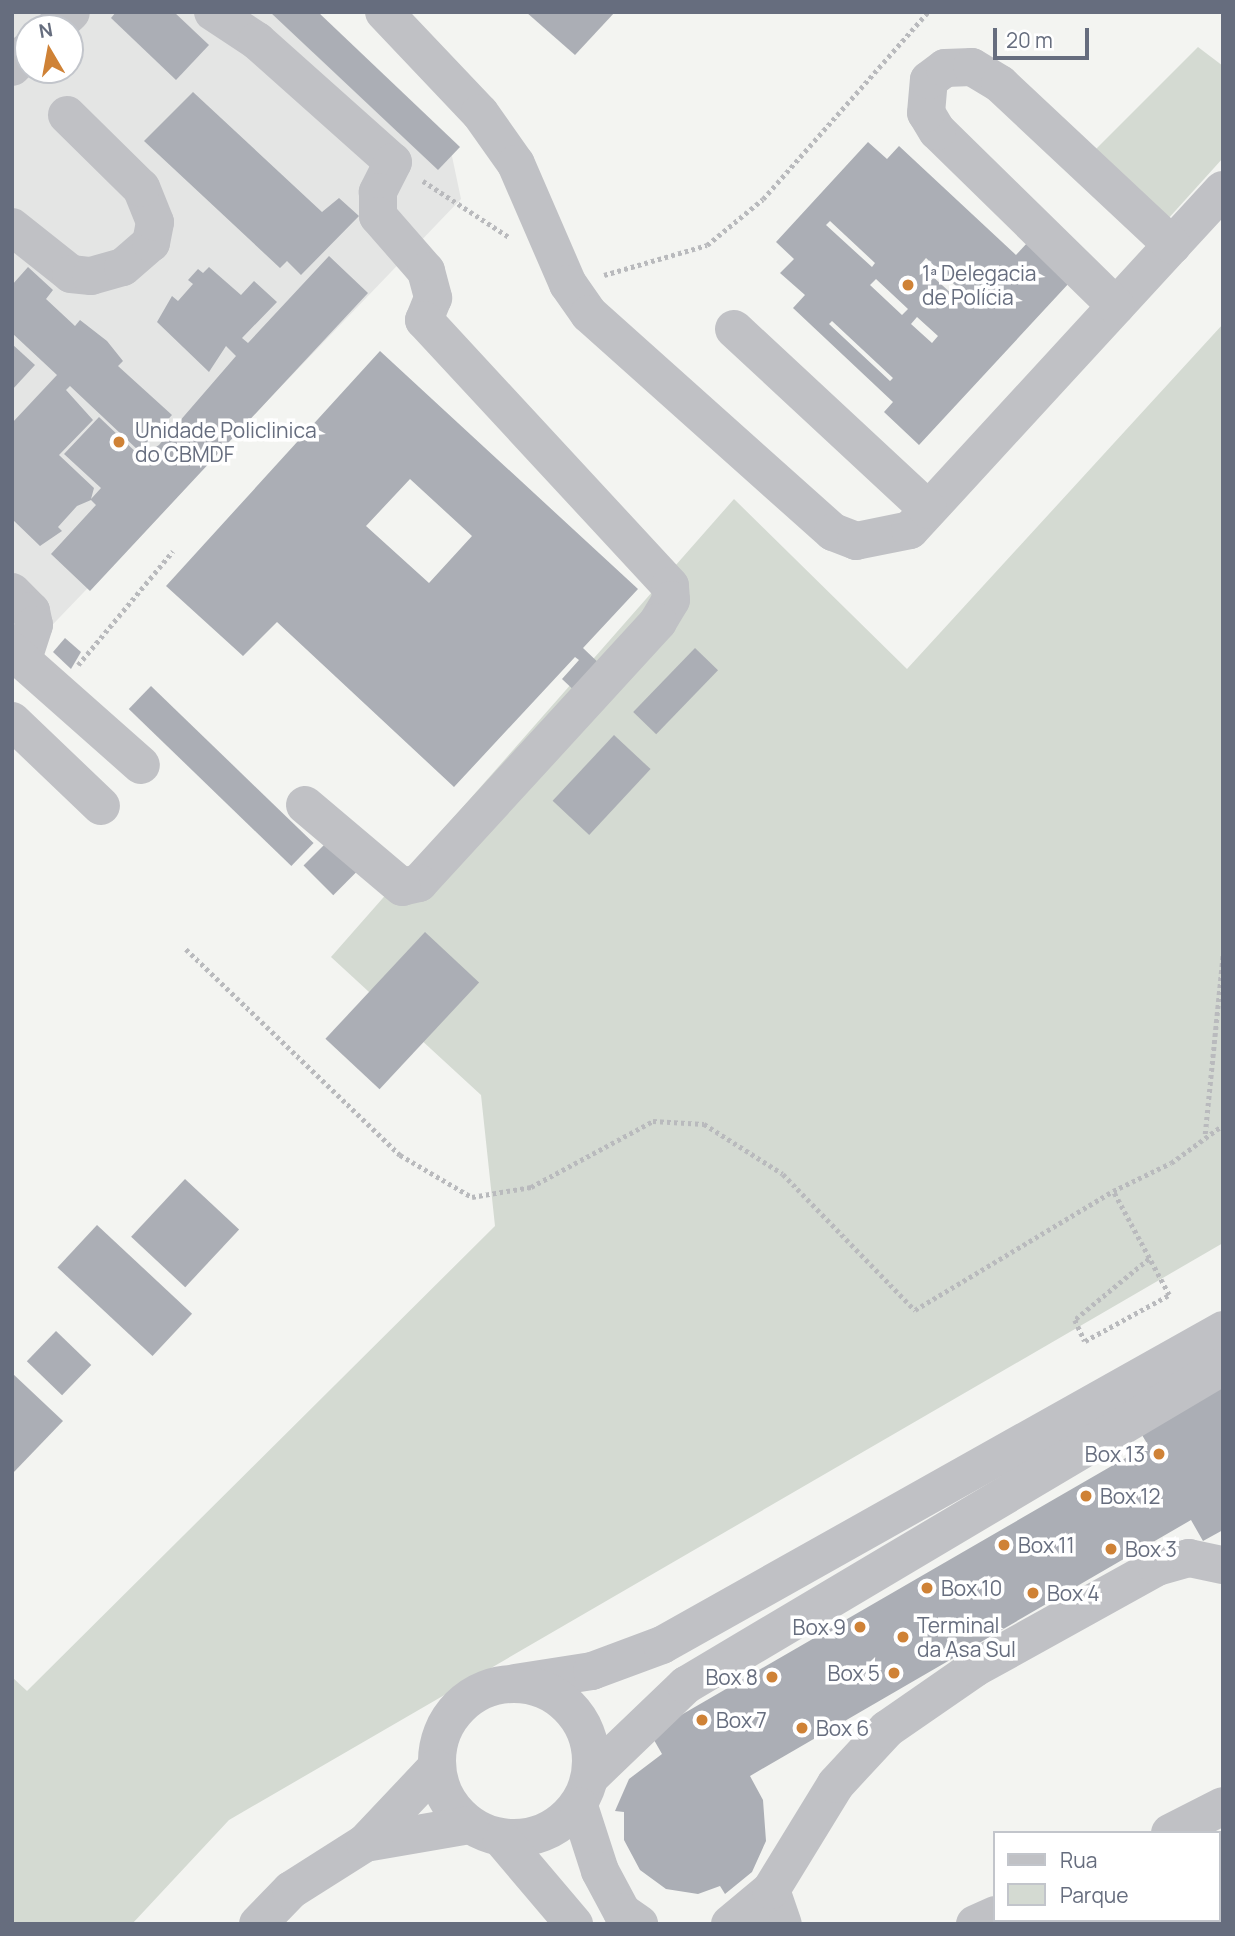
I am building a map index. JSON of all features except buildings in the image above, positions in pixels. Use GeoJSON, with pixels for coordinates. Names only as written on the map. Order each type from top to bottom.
{"type":"FeatureCollection","features":[{"type":"Feature","properties":{"kind":"street"},"geometry":{"type":"LineString","coordinates":[[213,12],[257,41],[393,162],[378,192],[378,216],[426,271],[433,298],[424,320],[656,566],[671,600],[658,622],[419,883],[402,887],[305,805]]}},
{"type":"Feature","properties":{"kind":"street"},"geometry":{"type":"LineString","coordinates":[[384,12],[480,113],[516,164],[565,275],[589,314],[655,378],[834,532],[856,541],[887,539],[910,530],[1223,190]]}},
{"type":"Feature","properties":{"kind":"street"},"geometry":{"type":"LineString","coordinates":[[1116,306],[937,131],[925,104],[929,80],[946,68],[972,68],[1000,84],[1172,245]]}},
{"type":"Feature","properties":{"kind":"street"},"geometry":{"type":"LineString","coordinates":[[12,227],[71,274],[90,276],[123,267],[151,243],[155,222],[141,188],[67,115]]}},
{"type":"Feature","properties":{"kind":"street"},"geometry":{"type":"LineString","coordinates":[[734,329],[928,509]]}},
{"type":"Feature","properties":{"kind":"street"},"geometry":{"type":"LineString","coordinates":[[12,592],[31,611],[34,625],[18,654],[141,765]]}},
{"type":"Feature","properties":{"kind":"street"},"geometry":{"type":"LineString","coordinates":[[16,731],[101,806]]}},
{"type":"Feature","properties":{"kind":"street"},"geometry":{"type":"LineString","coordinates":[[574,1924],[485,1832],[446,1800],[436,1768],[440,1737],[457,1708],[484,1690],[592,1671],[662,1645],[1223,1330]]}},
{"type":"Feature","properties":{"kind":"street"},"geometry":{"type":"LineString","coordinates":[[365,1843],[485,1832],[549,1830],[686,1685],[1223,1366]]}},
{"type":"Feature","properties":{"kind":"street"},"geometry":{"type":"LineString","coordinates":[[730,1924],[777,1907],[836,1784],[887,1729],[975,1668],[1157,1567],[1189,1558],[1223,1565]]}},
{"type":"Feature","properties":{"kind":"street"},"geometry":{"type":"LineString","coordinates":[[515,1684],[548,1691],[575,1712],[590,1742],[585,1791],[600,1871],[622,1912],[639,1924]]}},
{"type":"Feature","properties":{"kind":"street"},"geometry":{"type":"LineString","coordinates":[[258,1924],[291,1890],[365,1843],[436,1768]]}},
{"type":"Feature","properties":{"kind":"street"},"geometry":{"type":"LineString","coordinates":[[1174,1831],[1223,1806]]}},
{"type":"Feature","properties":{"kind":"street"},"geometry":{"type":"LineString","coordinates":[[975,1924],[993,1915]]}},
{"type":"Feature","properties":{"kind":"path"},"geometry":{"type":"LineString","coordinates":[[565,275],[587,280],[707,245],[763,199],[928,12]]}},
{"type":"Feature","properties":{"kind":"path"},"geometry":{"type":"LineString","coordinates":[[393,162],[519,248]]}},
{"type":"Feature","properties":{"kind":"path"},"geometry":{"type":"LineString","coordinates":[[57,690],[173,551]]}},
{"type":"Feature","properties":{"kind":"path"},"geometry":{"type":"LineString","coordinates":[[186,948],[400,1155],[472,1197],[531,1187],[653,1121],[704,1124],[783,1174],[915,1310],[1113,1191],[1171,1163],[1204,1135],[1223,1125]]}},
{"type":"Feature","properties":{"kind":"path"},"geometry":{"type":"LineString","coordinates":[[1204,1135],[1223,955]]}},
{"type":"Feature","properties":{"kind":"path"},"geometry":{"type":"LineString","coordinates":[[1113,1191],[1169,1295],[1085,1341],[1075,1320],[1149,1259]]}},
{"type":"Feature","properties":{"kind":"shaded area","name":"Unidade Policlinica do CBMDF"},"geometry":{"type":"Polygon","coordinates":[[[12,12],[310,12],[449,142],[461,199],[36,642],[12,619],[12,12]]]}},
{"type":"Feature","properties":{"kind":"green space"},"geometry":{"type":"Polygon","coordinates":[[[1198,47],[1223,66],[1223,158],[1167,220],[1093,152],[1198,47]]]}},
{"type":"Feature","properties":{"kind":"green space"},"geometry":{"type":"Polygon","coordinates":[[[1223,324],[1223,1243],[229,1820],[132,1924],[12,1924],[12,1677],[27,1691],[495,1226],[481,1095],[331,957],[734,499],[907,669],[1223,324]]]}},
{"type":"Feature","properties":{"kind":"place","name":"1ª Delegacia de Polícia"},"geometry":{"type":"Point","coordinates":[908,285]}},
{"type":"Feature","properties":{"kind":"place","name":"Unidade Policlinica do CBMDF"},"geometry":{"type":"Point","coordinates":[119,442]}},
{"type":"Feature","properties":{"kind":"place","name":"Box 13"},"geometry":{"type":"Point","coordinates":[1159,1454]}},
{"type":"Feature","properties":{"kind":"place","name":"Box 12"},"geometry":{"type":"Point","coordinates":[1086,1496]}},
{"type":"Feature","properties":{"kind":"place","name":"Box 11"},"geometry":{"type":"Point","coordinates":[1004,1545]}},
{"type":"Feature","properties":{"kind":"place","name":"Box 3"},"geometry":{"type":"Point","coordinates":[1111,1549]}},
{"type":"Feature","properties":{"kind":"place","name":"Box 10"},"geometry":{"type":"Point","coordinates":[927,1588]}},
{"type":"Feature","properties":{"kind":"place","name":"Box 4"},"geometry":{"type":"Point","coordinates":[1033,1593]}},
{"type":"Feature","properties":{"kind":"place","name":"Box 9"},"geometry":{"type":"Point","coordinates":[860,1627]}},
{"type":"Feature","properties":{"kind":"place","name":"Terminal da Asa Sul"},"geometry":{"type":"Point","coordinates":[903,1637]}},
{"type":"Feature","properties":{"kind":"place","name":"Box 5"},"geometry":{"type":"Point","coordinates":[894,1673]}},
{"type":"Feature","properties":{"kind":"place","name":"Box 8"},"geometry":{"type":"Point","coordinates":[772,1677]}},
{"type":"Feature","properties":{"kind":"place","name":"Box 7"},"geometry":{"type":"Point","coordinates":[702,1720]}},
{"type":"Feature","properties":{"kind":"place","name":"Box 6"},"geometry":{"type":"Point","coordinates":[802,1728]}}]}
